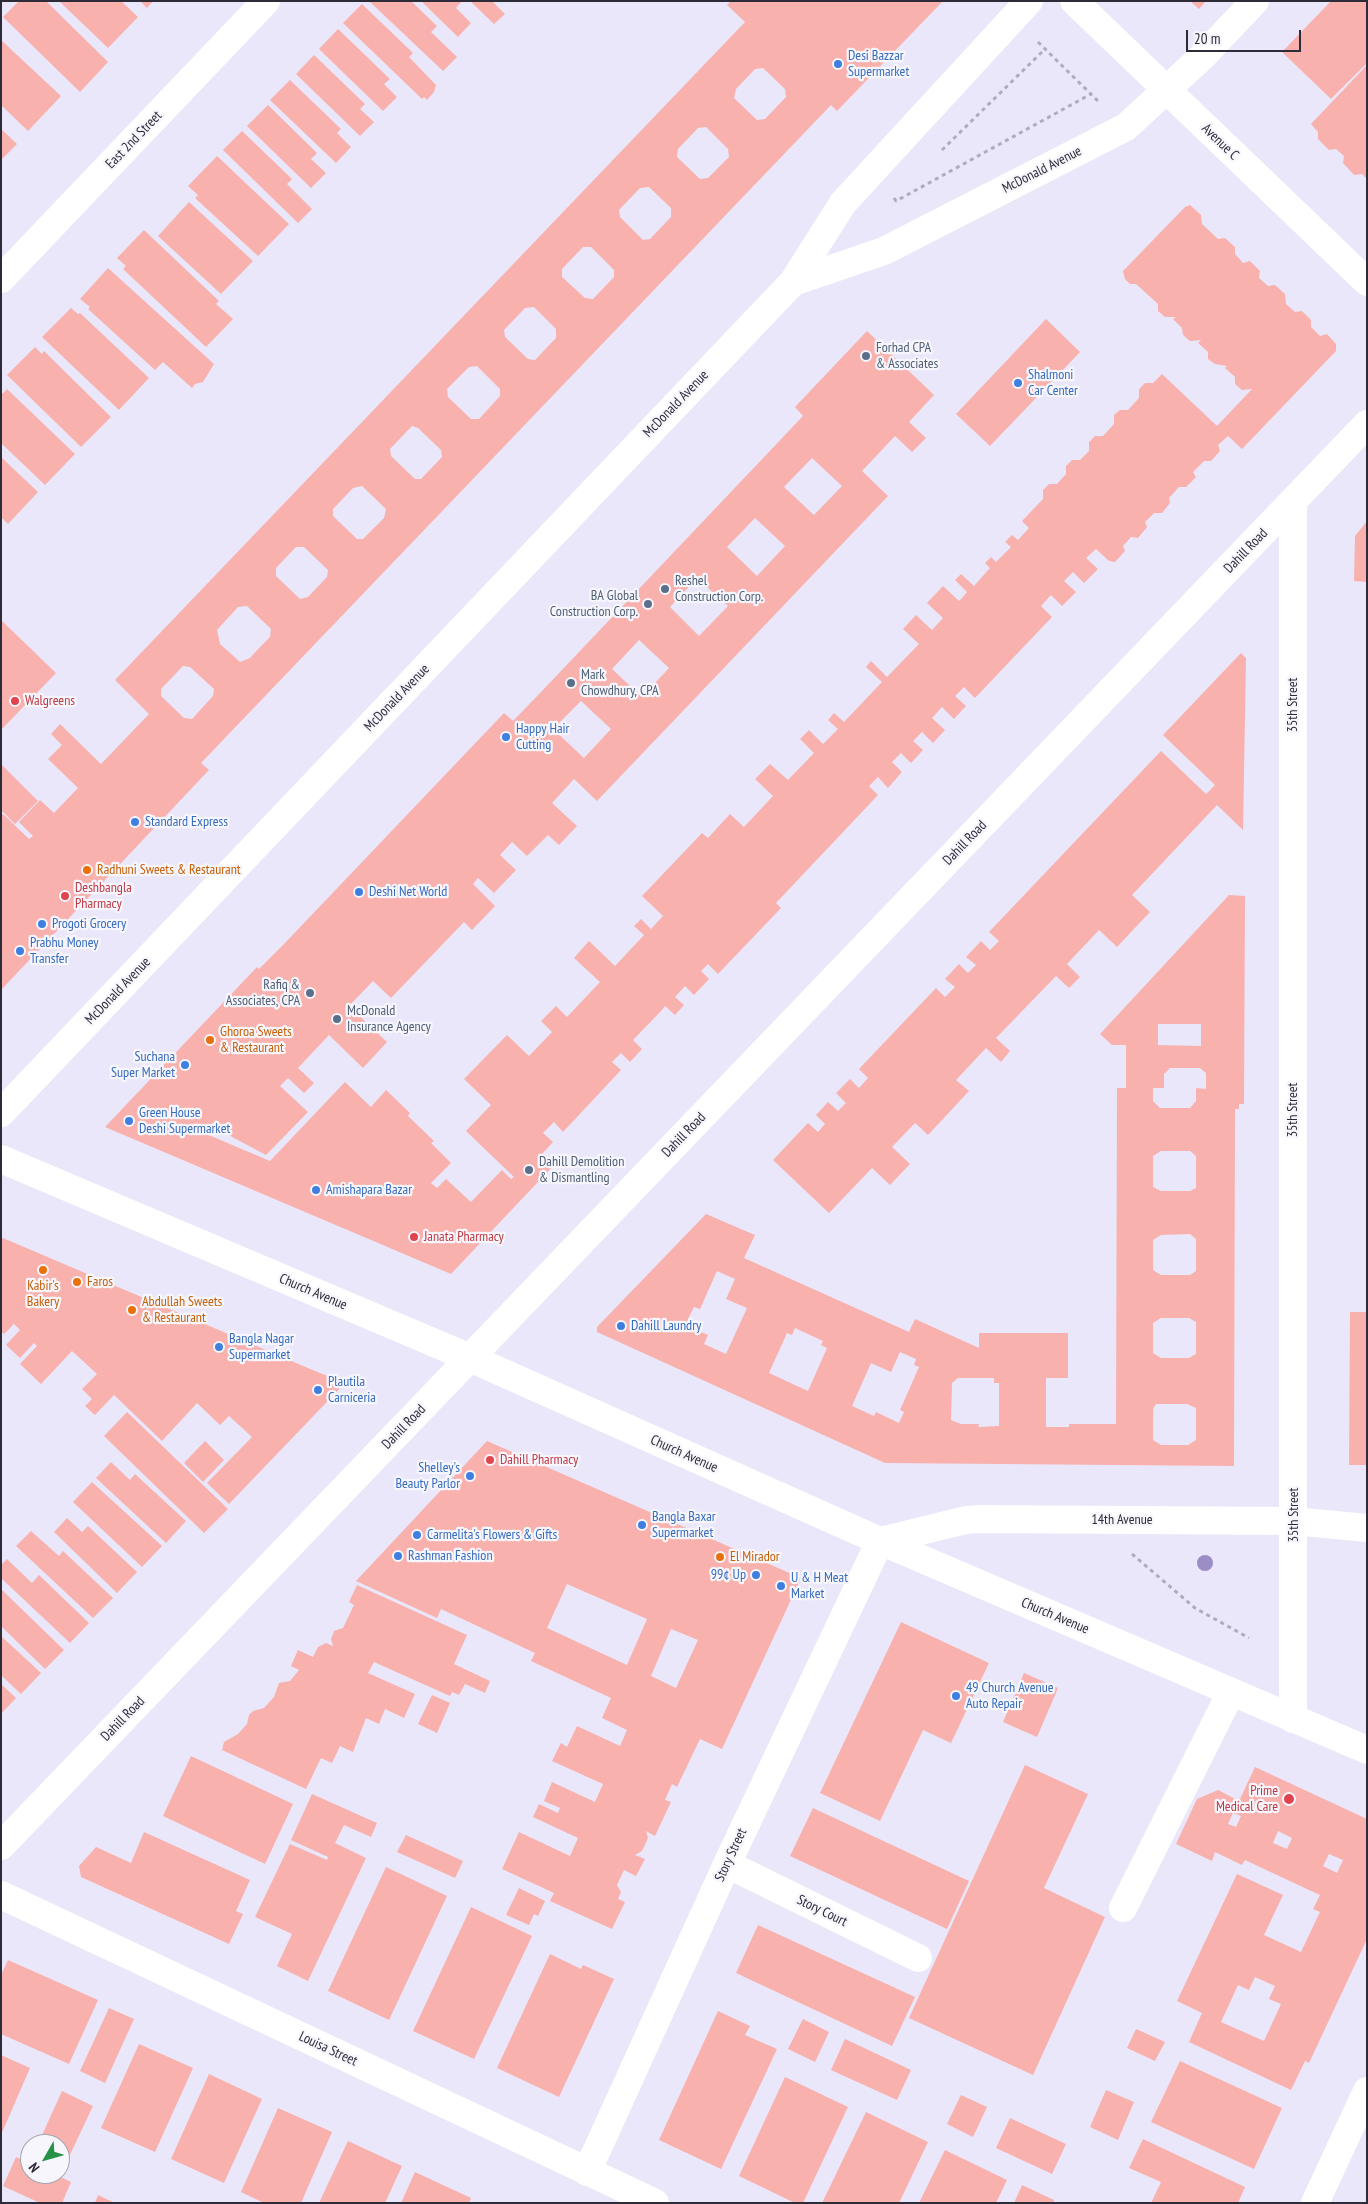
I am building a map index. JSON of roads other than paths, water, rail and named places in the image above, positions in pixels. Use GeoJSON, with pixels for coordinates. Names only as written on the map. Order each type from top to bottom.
{"type":"FeatureCollection","features":[{"type":"Feature","properties":{"kind":"street","name":"East 2nd Street"},"geometry":{"type":"LineString","coordinates":[[1,279],[266,1]]}},
{"type":"Feature","properties":{"kind":"street","name":"McDonald Avenue"},"geometry":{"type":"LineString","coordinates":[[1,1113],[793,282],[843,203],[1029,1]]}},
{"type":"Feature","properties":{"kind":"street","name":"Avenue C"},"geometry":{"type":"LineString","coordinates":[[1074,1],[1367,282]]}},
{"type":"Feature","properties":{"kind":"street","name":"McDonald Avenue"},"geometry":{"type":"LineString","coordinates":[[793,282],[884,251],[1126,127],[1204,55],[1255,1]]}},
{"type":"Feature","properties":{"kind":"street","name":"Dahill Road"},"geometry":{"type":"LineString","coordinates":[[1,1846],[1367,424]]}},
{"type":"Feature","properties":{"kind":"street","name":"35th Street"},"geometry":{"type":"LineString","coordinates":[[1293,502],[1293,1719]]}},
{"type":"Feature","properties":{"kind":"street","name":"Church Avenue"},"geometry":{"type":"LineString","coordinates":[[1,1158],[470,1358],[880,1541],[1367,1750]]}},
{"type":"Feature","properties":{"kind":"street","name":"14th Avenue"},"geometry":{"type":"LineString","coordinates":[[880,1541],[966,1520],[978,1519],[1294,1521],[1367,1528]]}},
{"type":"Feature","properties":{"kind":"street","name":"Story Street"},"geometry":{"type":"LineString","coordinates":[[587,2172],[726,1864],[880,1541]]}},
{"type":"Feature","properties":{"kind":"street"},"geometry":{"type":"LineString","coordinates":[[1123,1908],[1231,1692]]}},
{"type":"Feature","properties":{"kind":"street","name":"Story Court"},"geometry":{"type":"LineString","coordinates":[[726,1864],[918,1958]]}},
{"type":"Feature","properties":{"kind":"street","name":"Louisa Street"},"geometry":{"type":"LineString","coordinates":[[1,1895],[655,2203]]}},
{"type":"Feature","properties":{"kind":"street"},"geometry":{"type":"LineString","coordinates":[[1314,2203],[1367,2091]]}},
{"type":"Feature","properties":{"kind":"place","name":"Desi Bazzar Supermarket"},"geometry":{"type":"Point","coordinates":[838,64]}},
{"type":"Feature","properties":{"kind":"place","name":"Forhad CPA & Associates"},"geometry":{"type":"Point","coordinates":[866,356]}},
{"type":"Feature","properties":{"kind":"place","name":"Shalmoni Car Center"},"geometry":{"type":"Point","coordinates":[1018,383]}},
{"type":"Feature","properties":{"kind":"place","name":"Reshel Construction Corp."},"geometry":{"type":"Point","coordinates":[665,589]}},
{"type":"Feature","properties":{"kind":"place","name":"BA Global Construction Corp."},"geometry":{"type":"Point","coordinates":[648,604]}},
{"type":"Feature","properties":{"kind":"place","name":"Mark Chowdhury, CPA"},"geometry":{"type":"Point","coordinates":[571,683]}},
{"type":"Feature","properties":{"kind":"place","name":"Walgreens"},"geometry":{"type":"Point","coordinates":[15,701]}},
{"type":"Feature","properties":{"kind":"place","name":"Happy Hair Cutting"},"geometry":{"type":"Point","coordinates":[506,737]}},
{"type":"Feature","properties":{"kind":"place","name":"Standard Express"},"geometry":{"type":"Point","coordinates":[135,822]}},
{"type":"Feature","properties":{"kind":"place","name":"Radhuni Sweets & Restaurant"},"geometry":{"type":"Point","coordinates":[87,870]}},
{"type":"Feature","properties":{"kind":"place","name":"Deshi Net World"},"geometry":{"type":"Point","coordinates":[359,892]}},
{"type":"Feature","properties":{"kind":"place","name":"Deshbangla Pharmacy"},"geometry":{"type":"Point","coordinates":[65,896]}},
{"type":"Feature","properties":{"kind":"place","name":"Progoti Grocery"},"geometry":{"type":"Point","coordinates":[42,924]}},
{"type":"Feature","properties":{"kind":"place","name":"Prabhu Money Transfer"},"geometry":{"type":"Point","coordinates":[20,951]}},
{"type":"Feature","properties":{"kind":"place","name":"Rafiq & Associates, CPA"},"geometry":{"type":"Point","coordinates":[310,993]}},
{"type":"Feature","properties":{"kind":"place","name":"McDonald Insurance Agency"},"geometry":{"type":"Point","coordinates":[337,1019]}},
{"type":"Feature","properties":{"kind":"place","name":"Ghoroa Sweets & Restaurant"},"geometry":{"type":"Point","coordinates":[210,1040]}},
{"type":"Feature","properties":{"kind":"place","name":"Suchana Super Market"},"geometry":{"type":"Point","coordinates":[185,1065]}},
{"type":"Feature","properties":{"kind":"place","name":"Green House Deshi Supermarket"},"geometry":{"type":"Point","coordinates":[129,1121]}},
{"type":"Feature","properties":{"kind":"place","name":"Dahill Demolition & Dismantling"},"geometry":{"type":"Point","coordinates":[529,1170]}},
{"type":"Feature","properties":{"kind":"place","name":"Amishapara Bazar"},"geometry":{"type":"Point","coordinates":[316,1190]}},
{"type":"Feature","properties":{"kind":"place","name":"Janata Pharmacy"},"geometry":{"type":"Point","coordinates":[414,1237]}},
{"type":"Feature","properties":{"kind":"place","name":"Kabir's Bakery"},"geometry":{"type":"Point","coordinates":[43,1270]}},
{"type":"Feature","properties":{"kind":"place","name":"Faros"},"geometry":{"type":"Point","coordinates":[77,1282]}},
{"type":"Feature","properties":{"kind":"place","name":"Abdullah Sweets & Restaurant"},"geometry":{"type":"Point","coordinates":[132,1310]}},
{"type":"Feature","properties":{"kind":"place","name":"Dahill Laundry"},"geometry":{"type":"Point","coordinates":[621,1326]}},
{"type":"Feature","properties":{"kind":"place","name":"Bangla Nagar Supermarket"},"geometry":{"type":"Point","coordinates":[219,1347]}},
{"type":"Feature","properties":{"kind":"place","name":"Plautila Carniceria"},"geometry":{"type":"Point","coordinates":[318,1390]}},
{"type":"Feature","properties":{"kind":"place","name":"Dahill Pharmacy"},"geometry":{"type":"Point","coordinates":[490,1460]}},
{"type":"Feature","properties":{"kind":"place","name":"Shelley's Beauty Parlor"},"geometry":{"type":"Point","coordinates":[470,1476]}},
{"type":"Feature","properties":{"kind":"place","name":"Bangla Baxar Supermarket"},"geometry":{"type":"Point","coordinates":[642,1525]}},
{"type":"Feature","properties":{"kind":"place","name":"Carmelita's Flowers & Gifts"},"geometry":{"type":"Point","coordinates":[417,1535]}},
{"type":"Feature","properties":{"kind":"place","name":"Rashman Fashion"},"geometry":{"type":"Point","coordinates":[398,1556]}},
{"type":"Feature","properties":{"kind":"place","name":"El Mirador"},"geometry":{"type":"Point","coordinates":[720,1557]}},
{"type":"Feature","properties":{"kind":"place","name":"99¢ Up"},"geometry":{"type":"Point","coordinates":[756,1575]}},
{"type":"Feature","properties":{"kind":"place","name":"U & H Meat Market"},"geometry":{"type":"Point","coordinates":[781,1586]}},
{"type":"Feature","properties":{"kind":"place","name":"49 Church Avenue Auto Repair"},"geometry":{"type":"Point","coordinates":[956,1696]}},
{"type":"Feature","properties":{"kind":"place","name":"Prime Medical Care"},"geometry":{"type":"Point","coordinates":[1289,1799]}}]}
